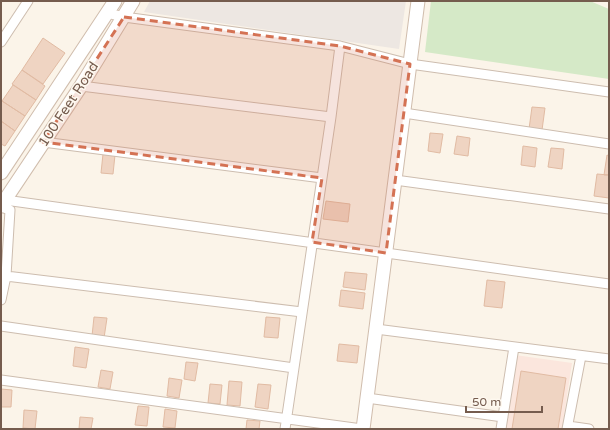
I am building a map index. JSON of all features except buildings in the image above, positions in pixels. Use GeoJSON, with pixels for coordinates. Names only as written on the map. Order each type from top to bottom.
{"type":"FeatureCollection","features":[{"type":"Feature","properties":{"kind":"street"},"geometry":{"type":"LineString","coordinates":[[1,42],[28,1]]}},
{"type":"Feature","properties":{"kind":"street","name":"100 Feet Road"},"geometry":{"type":"LineString","coordinates":[[2,204],[81,86],[133,1]]}},
{"type":"Feature","properties":{"kind":"street"},"geometry":{"type":"LineString","coordinates":[[1,380],[362,429],[418,1]]}},
{"type":"Feature","properties":{"kind":"street"},"geometry":{"type":"LineString","coordinates":[[110,5],[124,17],[340,46],[410,64],[609,92]]}},
{"type":"Feature","properties":{"kind":"street","name":"100 Feet Road"},"geometry":{"type":"LineString","coordinates":[[1,173],[110,5]]}},
{"type":"Feature","properties":{"kind":"street"},"geometry":{"type":"LineString","coordinates":[[285,429],[340,46]]}},
{"type":"Feature","properties":{"kind":"street"},"geometry":{"type":"LineString","coordinates":[[81,86],[331,117]]}},
{"type":"Feature","properties":{"kind":"street"},"geometry":{"type":"LineString","coordinates":[[404,113],[609,144]]}},
{"type":"Feature","properties":{"kind":"street"},"geometry":{"type":"LineString","coordinates":[[43,142],[322,178]]}},
{"type":"Feature","properties":{"kind":"street"},"geometry":{"type":"LineString","coordinates":[[395,180],[609,209]]}},
{"type":"Feature","properties":{"kind":"street"},"geometry":{"type":"LineString","coordinates":[[2,204],[312,242],[609,284]]}},
{"type":"Feature","properties":{"kind":"street"},"geometry":{"type":"LineString","coordinates":[[1,300],[6,276],[10,210],[2,204]]}},
{"type":"Feature","properties":{"kind":"street"},"geometry":{"type":"LineString","coordinates":[[6,276],[302,312]]}},
{"type":"Feature","properties":{"kind":"street"},"geometry":{"type":"LineString","coordinates":[[1,326],[294,368]]}},
{"type":"Feature","properties":{"kind":"street"},"geometry":{"type":"LineString","coordinates":[[376,329],[609,359]]}},
{"type":"Feature","properties":{"kind":"street"},"geometry":{"type":"LineString","coordinates":[[501,429],[514,347]]}},
{"type":"Feature","properties":{"kind":"street"},"geometry":{"type":"LineString","coordinates":[[581,356],[568,428],[589,429]]}},
{"type":"Feature","properties":{"kind":"street"},"geometry":{"type":"LineString","coordinates":[[367,398],[503,417]]}},
{"type":"Feature","properties":{"kind":"highlighted area"},"geometry":{"type":"Polygon","coordinates":[[[124,17],[340,46],[410,64],[386,253],[312,242],[322,178],[43,142],[124,17]]]}},
{"type":"Feature","properties":{"kind":"shaded area"},"geometry":{"type":"Polygon","coordinates":[[[150,1],[406,1],[399,49],[144,12],[150,1]]]}},
{"type":"Feature","properties":{"kind":"shaded area"},"geometry":{"type":"Polygon","coordinates":[[[515,355],[572,363],[562,429],[504,429],[515,355]]]}},
{"type":"Feature","properties":{"kind":"green space"},"geometry":{"type":"Polygon","coordinates":[[[431,1],[590,1],[609,9],[609,79],[425,52],[431,1]]]}}]}
